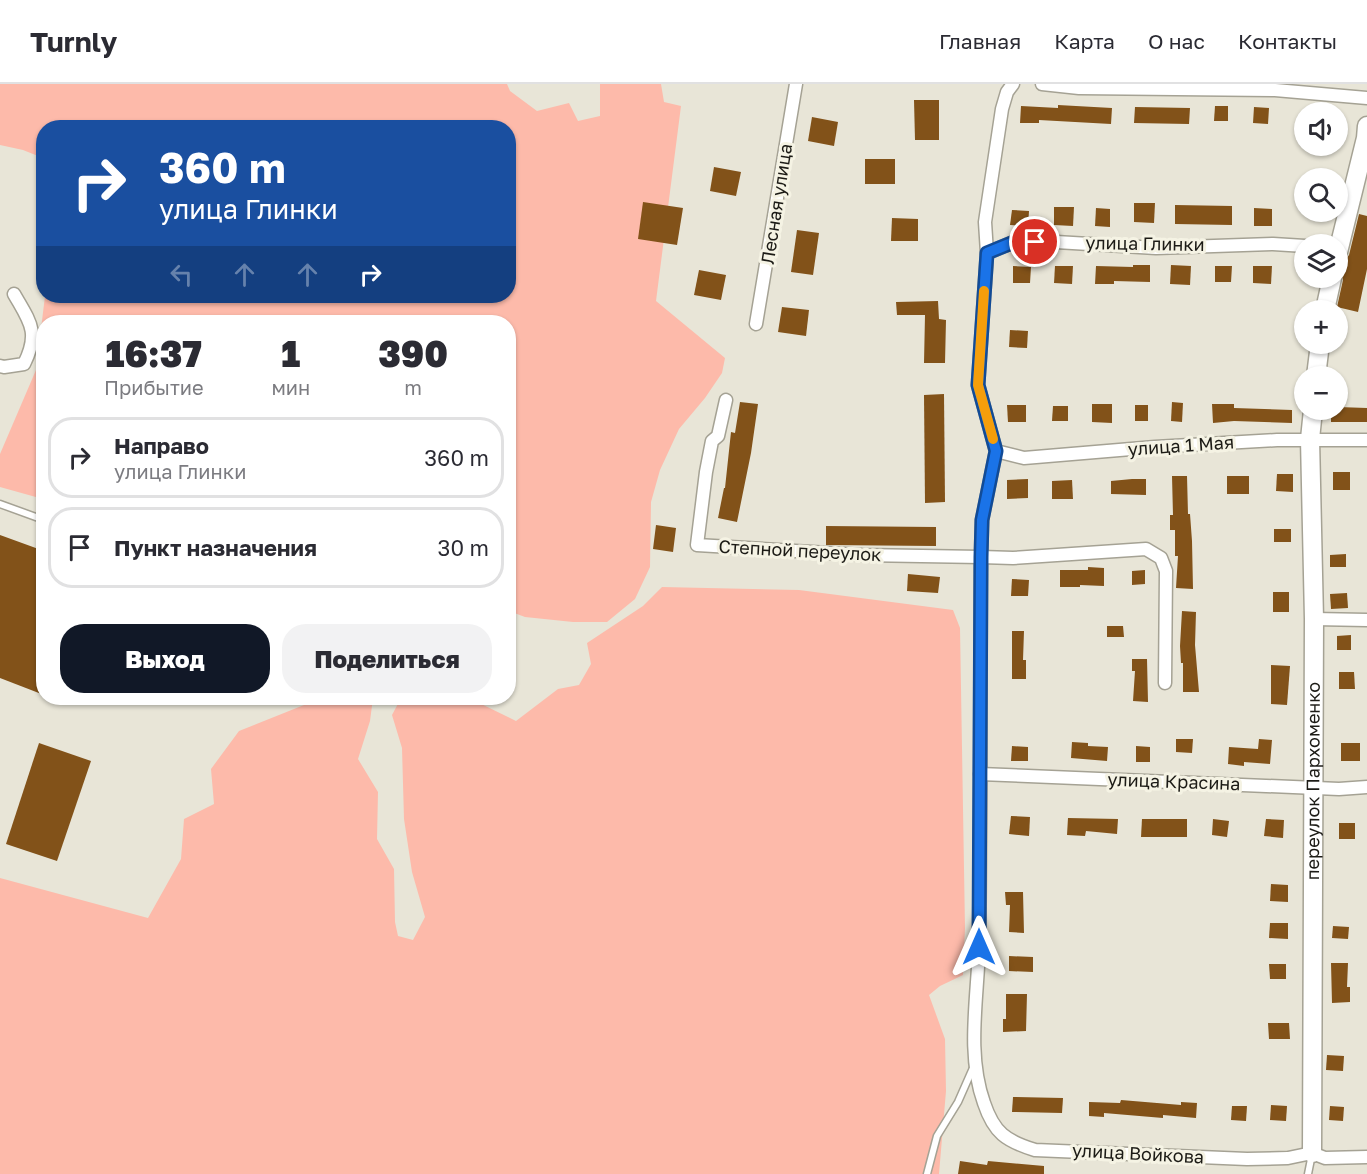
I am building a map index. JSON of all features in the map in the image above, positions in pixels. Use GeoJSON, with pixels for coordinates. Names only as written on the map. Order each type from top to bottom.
{"type":"FeatureCollection","features":[{"type":"Feature","properties":{"kind":"street","name":"Лесная улица"},"geometry":{"type":"LineString","coordinates":[[756,324],[796,84]]}},
{"type":"Feature","properties":{"kind":"street"},"geometry":{"type":"LineString","coordinates":[[975,1063],[979,947],[982,520],[996,451],[978,385],[987,253],[985,222],[1002,109],[1007,92],[1013,84]]}},
{"type":"Feature","properties":{"kind":"street"},"geometry":{"type":"LineString","coordinates":[[1042,84],[1079,88],[1275,87],[1367,98]]}},
{"type":"Feature","properties":{"kind":"street"},"geometry":{"type":"LineString","coordinates":[[1342,234],[1367,126]]}},
{"type":"Feature","properties":{"kind":"street","name":"улица Глинки"},"geometry":{"type":"LineString","coordinates":[[987,253],[1014,242],[1156,248],[1294,245]]}},
{"type":"Feature","properties":{"kind":"street"},"geometry":{"type":"LineString","coordinates":[[0,366],[24,364],[33,347],[31,322],[14,294]]}},
{"type":"Feature","properties":{"kind":"street","name":"Степной переулок"},"geometry":{"type":"LineString","coordinates":[[726,400],[718,436],[712,441],[697,545],[862,555],[981,557],[1024,557],[1146,549],[1161,558],[1166,571],[1165,683]]}},
{"type":"Feature","properties":{"kind":"street","name":"переулок Пархоменко"},"geometry":{"type":"LineString","coordinates":[[1312,420],[1310,439],[1314,619],[1312,1153]]}},
{"type":"Feature","properties":{"kind":"street","name":"улица 1 Мая"},"geometry":{"type":"LineString","coordinates":[[996,451],[1024,458],[1155,447],[1310,439],[1367,440]]}},
{"type":"Feature","properties":{"kind":"street"},"geometry":{"type":"LineString","coordinates":[[1314,619],[1367,620]]}},
{"type":"Feature","properties":{"kind":"street","name":"улица Красина"},"geometry":{"type":"LineString","coordinates":[[980,774],[1339,789],[1367,787]]}},
{"type":"Feature","properties":{"kind":"street","name":"улица Войкова"},"geometry":{"type":"LineString","coordinates":[[975,1063],[984,1104],[1001,1135],[1016,1144],[1035,1150],[1247,1160],[1288,1158],[1312,1153],[1325,1158],[1367,1157]]}},
{"type":"Feature","properties":{"kind":"lane"},"geometry":{"type":"LineString","coordinates":[[0,504],[36,517]]}},
{"type":"Feature","properties":{"kind":"lane"},"geometry":{"type":"LineString","coordinates":[[927,1174],[937,1136],[958,1102],[975,1063]]}},
{"type":"Feature","properties":{"kind":"lane"},"geometry":{"type":"LineString","coordinates":[[1308,1174],[1312,1153]]}},
{"type":"Feature","properties":{"kind":"shaded area"},"geometry":{"type":"Polygon","coordinates":[[[0,84],[507,84],[510,91],[537,111],[569,103],[578,121],[600,116],[600,84],[661,84],[664,102],[681,106],[656,301],[725,358],[722,373],[679,429],[660,470],[651,502],[650,567],[635,599],[607,622],[573,622],[525,617],[516,614],[516,315],[43,315],[44,303],[516,303],[516,120],[36,120],[36,155],[0,145],[0,84]]]}},
{"type":"Feature","properties":{"kind":"shaded area"},"geometry":{"type":"Polygon","coordinates":[[[36,370],[36,497],[0,487],[0,454],[36,370]]]}},
{"type":"Feature","properties":{"kind":"shaded area"},"geometry":{"type":"Polygon","coordinates":[[[662,587],[799,590],[953,610],[960,628],[965,928],[963,975],[940,986],[929,995],[945,1039],[946,1091],[939,1174],[0,1174],[0,878],[148,918],[181,859],[184,819],[214,804],[211,769],[239,731],[304,705],[372,705],[370,721],[358,759],[378,792],[377,839],[394,869],[395,922],[398,936],[413,940],[425,917],[412,872],[404,819],[402,748],[392,715],[397,705],[483,705],[516,721],[558,689],[579,685],[591,664],[587,643],[643,606],[662,587]]]}},
{"type":"Feature","properties":{"kind":"building"},"geometry":{"type":"Polygon","coordinates":[[[914,100],[939,100],[939,140],[915,140],[914,100]]]}},
{"type":"Feature","properties":{"kind":"building"},"geometry":{"type":"Polygon","coordinates":[[[1058,105],[1112,108],[1111,124],[1039,120],[1039,123],[1020,123],[1021,106],[1058,108],[1058,105]]]}},
{"type":"Feature","properties":{"kind":"building"},"geometry":{"type":"Polygon","coordinates":[[[1215,106],[1228,106],[1228,121],[1214,121],[1215,106]]]}},
{"type":"Feature","properties":{"kind":"building"},"geometry":{"type":"Polygon","coordinates":[[[1135,107],[1190,108],[1189,124],[1134,123],[1135,107]]]}},
{"type":"Feature","properties":{"kind":"building"},"geometry":{"type":"Polygon","coordinates":[[[1254,107],[1269,108],[1268,124],[1253,123],[1254,107]]]}},
{"type":"Feature","properties":{"kind":"building"},"geometry":{"type":"Polygon","coordinates":[[[812,117],[838,122],[834,146],[808,141],[812,117]]]}},
{"type":"Feature","properties":{"kind":"building"},"geometry":{"type":"Polygon","coordinates":[[[865,159],[895,159],[895,184],[865,184],[865,159]]]}},
{"type":"Feature","properties":{"kind":"building"},"geometry":{"type":"Polygon","coordinates":[[[714,167],[741,172],[736,196],[710,191],[714,167]]]}},
{"type":"Feature","properties":{"kind":"building"},"geometry":{"type":"Polygon","coordinates":[[[643,202],[683,208],[677,245],[638,239],[643,202]]]}},
{"type":"Feature","properties":{"kind":"building"},"geometry":{"type":"Polygon","coordinates":[[[1134,203],[1155,203],[1154,223],[1134,222],[1134,203]]]}},
{"type":"Feature","properties":{"kind":"building"},"geometry":{"type":"Polygon","coordinates":[[[1175,205],[1232,206],[1232,225],[1175,224],[1175,205]]]}},
{"type":"Feature","properties":{"kind":"building"},"geometry":{"type":"Polygon","coordinates":[[[1054,207],[1074,207],[1073,226],[1054,225],[1054,207]]]}},
{"type":"Feature","properties":{"kind":"building"},"geometry":{"type":"Polygon","coordinates":[[[1096,208],[1110,209],[1110,227],[1095,226],[1096,208]]]}},
{"type":"Feature","properties":{"kind":"building"},"geometry":{"type":"Polygon","coordinates":[[[1254,208],[1272,209],[1272,226],[1254,226],[1254,208]]]}},
{"type":"Feature","properties":{"kind":"building"},"geometry":{"type":"Polygon","coordinates":[[[1012,210],[1029,211],[1028,226],[1010,225],[1012,210]]]}},
{"type":"Feature","properties":{"kind":"building"},"geometry":{"type":"Polygon","coordinates":[[[1359,214],[1367,216],[1367,269],[1358,312],[1348,310],[1348,300],[1339,300],[1341,288],[1348,288],[1349,255],[1359,214]]]}},
{"type":"Feature","properties":{"kind":"building"},"geometry":{"type":"Polygon","coordinates":[[[892,218],[918,219],[918,241],[891,241],[892,218]]]}},
{"type":"Feature","properties":{"kind":"building"},"geometry":{"type":"Polygon","coordinates":[[[797,230],[819,233],[813,275],[791,272],[797,230]]]}},
{"type":"Feature","properties":{"kind":"building"},"geometry":{"type":"Polygon","coordinates":[[[1133,265],[1150,265],[1150,282],[1114,281],[1114,284],[1095,284],[1096,266],[1133,267],[1133,265]]]}},
{"type":"Feature","properties":{"kind":"building"},"geometry":{"type":"Polygon","coordinates":[[[1171,265],[1191,266],[1190,285],[1170,284],[1171,265]]]}},
{"type":"Feature","properties":{"kind":"building"},"geometry":{"type":"Polygon","coordinates":[[[1013,266],[1031,267],[1030,283],[1013,283],[1013,266]]]}},
{"type":"Feature","properties":{"kind":"building"},"geometry":{"type":"Polygon","coordinates":[[[1055,266],[1073,266],[1072,284],[1054,283],[1055,266]]]}},
{"type":"Feature","properties":{"kind":"building"},"geometry":{"type":"Polygon","coordinates":[[[1215,266],[1232,266],[1231,282],[1215,282],[1215,266]]]}},
{"type":"Feature","properties":{"kind":"building"},"geometry":{"type":"Polygon","coordinates":[[[1253,266],[1272,266],[1271,284],[1253,283],[1253,266]]]}},
{"type":"Feature","properties":{"kind":"building"},"geometry":{"type":"Polygon","coordinates":[[[699,270],[726,275],[721,300],[694,295],[699,270]]]}},
{"type":"Feature","properties":{"kind":"building"},"geometry":{"type":"Polygon","coordinates":[[[938,301],[939,319],[946,320],[945,363],[924,363],[925,315],[897,315],[896,302],[938,301]]]}},
{"type":"Feature","properties":{"kind":"building"},"geometry":{"type":"Polygon","coordinates":[[[782,307],[809,310],[806,336],[778,332],[782,307]]]}},
{"type":"Feature","properties":{"kind":"building"},"geometry":{"type":"Polygon","coordinates":[[[1010,330],[1028,331],[1027,348],[1009,347],[1010,330]]]}},
{"type":"Feature","properties":{"kind":"building"},"geometry":{"type":"Polygon","coordinates":[[[944,394],[945,502],[925,503],[924,395],[944,394]]]}},
{"type":"Feature","properties":{"kind":"building"},"geometry":{"type":"Polygon","coordinates":[[[740,402],[758,404],[737,522],[718,518],[725,488],[731,432],[735,433],[740,402]]]}},
{"type":"Feature","properties":{"kind":"building"},"geometry":{"type":"Polygon","coordinates":[[[1172,402],[1183,403],[1182,422],[1171,421],[1172,402]]]}},
{"type":"Feature","properties":{"kind":"building"},"geometry":{"type":"Polygon","coordinates":[[[1092,404],[1112,404],[1112,423],[1092,422],[1092,404]]]}},
{"type":"Feature","properties":{"kind":"building"},"geometry":{"type":"Polygon","coordinates":[[[1212,404],[1234,404],[1234,408],[1292,410],[1292,423],[1234,421],[1213,423],[1212,404]]]}},
{"type":"Feature","properties":{"kind":"building"},"geometry":{"type":"Polygon","coordinates":[[[1007,405],[1026,405],[1026,422],[1008,422],[1007,405]]]}},
{"type":"Feature","properties":{"kind":"building"},"geometry":{"type":"Polygon","coordinates":[[[1135,405],[1148,405],[1148,421],[1135,421],[1135,405]]]}},
{"type":"Feature","properties":{"kind":"building"},"geometry":{"type":"Polygon","coordinates":[[[1053,406],[1068,406],[1068,421],[1052,421],[1053,406]]]}},
{"type":"Feature","properties":{"kind":"building"},"geometry":{"type":"Polygon","coordinates":[[[1348,407],[1367,408],[1367,422],[1331,422],[1331,420],[1348,420],[1348,407]]]}},
{"type":"Feature","properties":{"kind":"building"},"geometry":{"type":"Polygon","coordinates":[[[1333,472],[1350,472],[1350,490],[1333,490],[1333,472]]]}},
{"type":"Feature","properties":{"kind":"building"},"geometry":{"type":"Polygon","coordinates":[[[1277,474],[1293,474],[1293,492],[1276,491],[1277,474]]]}},
{"type":"Feature","properties":{"kind":"building"},"geometry":{"type":"Polygon","coordinates":[[[1172,476],[1187,476],[1193,589],[1176,588],[1178,556],[1175,556],[1175,530],[1170,530],[1170,515],[1173,515],[1172,476]]]}},
{"type":"Feature","properties":{"kind":"building"},"geometry":{"type":"Polygon","coordinates":[[[1227,476],[1249,476],[1249,494],[1227,494],[1227,476]]]}},
{"type":"Feature","properties":{"kind":"building"},"geometry":{"type":"Polygon","coordinates":[[[1028,479],[1028,498],[1007,499],[1007,480],[1028,479]]]}},
{"type":"Feature","properties":{"kind":"building"},"geometry":{"type":"Polygon","coordinates":[[[1146,479],[1146,495],[1111,494],[1111,481],[1146,479]]]}},
{"type":"Feature","properties":{"kind":"building"},"geometry":{"type":"Polygon","coordinates":[[[1072,480],[1073,499],[1052,499],[1052,481],[1072,480]]]}},
{"type":"Feature","properties":{"kind":"building"},"geometry":{"type":"Polygon","coordinates":[[[656,525],[676,528],[673,552],[653,549],[656,525]]]}},
{"type":"Feature","properties":{"kind":"building"},"geometry":{"type":"Polygon","coordinates":[[[826,526],[936,527],[936,546],[826,545],[826,526]]]}},
{"type":"Feature","properties":{"kind":"building"},"geometry":{"type":"Polygon","coordinates":[[[1274,529],[1291,529],[1291,542],[1274,542],[1274,529]]]}},
{"type":"Feature","properties":{"kind":"building"},"geometry":{"type":"Polygon","coordinates":[[[0,535],[36,548],[36,692],[0,678],[0,535]]]}},
{"type":"Feature","properties":{"kind":"building"},"geometry":{"type":"Polygon","coordinates":[[[1346,554],[1346,567],[1330,567],[1330,555],[1346,554]]]}},
{"type":"Feature","properties":{"kind":"building"},"geometry":{"type":"Polygon","coordinates":[[[1088,567],[1104,568],[1104,586],[1060,587],[1060,570],[1088,570],[1088,567]]]}},
{"type":"Feature","properties":{"kind":"building"},"geometry":{"type":"Polygon","coordinates":[[[1145,570],[1145,584],[1132,585],[1132,571],[1145,570]]]}},
{"type":"Feature","properties":{"kind":"building"},"geometry":{"type":"Polygon","coordinates":[[[908,574],[940,577],[938,593],[907,591],[908,574]]]}},
{"type":"Feature","properties":{"kind":"building"},"geometry":{"type":"Polygon","coordinates":[[[1012,579],[1029,580],[1028,596],[1011,596],[1012,579]]]}},
{"type":"Feature","properties":{"kind":"building"},"geometry":{"type":"Polygon","coordinates":[[[1273,592],[1289,592],[1289,612],[1273,612],[1273,592]]]}},
{"type":"Feature","properties":{"kind":"building"},"geometry":{"type":"Polygon","coordinates":[[[1347,593],[1348,608],[1331,609],[1330,594],[1347,593]]]}},
{"type":"Feature","properties":{"kind":"building"},"geometry":{"type":"Polygon","coordinates":[[[1182,611],[1196,612],[1195,645],[1199,692],[1183,692],[1183,663],[1181,663],[1180,646],[1182,611]]]}},
{"type":"Feature","properties":{"kind":"building"},"geometry":{"type":"Polygon","coordinates":[[[1107,626],[1123,626],[1124,637],[1107,637],[1107,626]]]}},
{"type":"Feature","properties":{"kind":"building"},"geometry":{"type":"Polygon","coordinates":[[[1012,631],[1024,631],[1023,660],[1026,660],[1026,679],[1012,679],[1012,631]]]}},
{"type":"Feature","properties":{"kind":"building"},"geometry":{"type":"Polygon","coordinates":[[[1351,635],[1351,650],[1337,650],[1337,636],[1351,635]]]}},
{"type":"Feature","properties":{"kind":"building"},"geometry":{"type":"Polygon","coordinates":[[[1132,659],[1147,659],[1148,702],[1133,701],[1135,671],[1132,671],[1132,659]]]}},
{"type":"Feature","properties":{"kind":"building"},"geometry":{"type":"Polygon","coordinates":[[[1271,665],[1290,666],[1287,705],[1271,704],[1271,665]]]}},
{"type":"Feature","properties":{"kind":"building"},"geometry":{"type":"Polygon","coordinates":[[[1339,672],[1354,672],[1355,689],[1339,689],[1339,672]]]}},
{"type":"Feature","properties":{"kind":"building"},"geometry":{"type":"Polygon","coordinates":[[[1176,739],[1193,739],[1192,753],[1176,752],[1176,739]]]}},
{"type":"Feature","properties":{"kind":"building"},"geometry":{"type":"Polygon","coordinates":[[[1259,739],[1272,740],[1270,764],[1244,762],[1244,766],[1228,764],[1229,747],[1258,749],[1259,739]]]}},
{"type":"Feature","properties":{"kind":"building"},"geometry":{"type":"Polygon","coordinates":[[[1072,742],[1108,747],[1107,761],[1071,758],[1072,742]]]}},
{"type":"Feature","properties":{"kind":"building"},"geometry":{"type":"Polygon","coordinates":[[[39,743],[91,761],[57,861],[6,844],[39,743]]]}},
{"type":"Feature","properties":{"kind":"building"},"geometry":{"type":"Polygon","coordinates":[[[1341,743],[1360,743],[1360,761],[1341,761],[1341,743]]]}},
{"type":"Feature","properties":{"kind":"building"},"geometry":{"type":"Polygon","coordinates":[[[1012,746],[1028,747],[1028,761],[1011,761],[1012,746]]]}},
{"type":"Feature","properties":{"kind":"building"},"geometry":{"type":"Polygon","coordinates":[[[1136,746],[1150,747],[1150,762],[1136,762],[1136,746]]]}},
{"type":"Feature","properties":{"kind":"building"},"geometry":{"type":"Polygon","coordinates":[[[1011,816],[1030,817],[1029,836],[1009,834],[1011,816]]]}},
{"type":"Feature","properties":{"kind":"building"},"geometry":{"type":"Polygon","coordinates":[[[1068,818],[1118,819],[1117,834],[1086,831],[1085,836],[1067,835],[1068,818]]]}},
{"type":"Feature","properties":{"kind":"building"},"geometry":{"type":"Polygon","coordinates":[[[1142,819],[1187,819],[1187,837],[1141,837],[1142,819]]]}},
{"type":"Feature","properties":{"kind":"building"},"geometry":{"type":"Polygon","coordinates":[[[1213,819],[1229,821],[1227,837],[1212,835],[1213,819]]]}},
{"type":"Feature","properties":{"kind":"building"},"geometry":{"type":"Polygon","coordinates":[[[1266,819],[1284,820],[1283,838],[1264,836],[1266,819]]]}},
{"type":"Feature","properties":{"kind":"building"},"geometry":{"type":"Polygon","coordinates":[[[1339,823],[1355,823],[1355,839],[1339,839],[1339,823]]]}},
{"type":"Feature","properties":{"kind":"building"},"geometry":{"type":"Polygon","coordinates":[[[1271,884],[1288,885],[1288,902],[1270,901],[1271,884]]]}},
{"type":"Feature","properties":{"kind":"building"},"geometry":{"type":"Polygon","coordinates":[[[1005,892],[1023,892],[1024,933],[1009,932],[1010,905],[1006,905],[1005,892]]]}},
{"type":"Feature","properties":{"kind":"building"},"geometry":{"type":"Polygon","coordinates":[[[1270,923],[1288,923],[1288,939],[1269,938],[1270,923]]]}},
{"type":"Feature","properties":{"kind":"building"},"geometry":{"type":"Polygon","coordinates":[[[1333,926],[1349,927],[1348,939],[1332,938],[1333,926]]]}},
{"type":"Feature","properties":{"kind":"building"},"geometry":{"type":"Polygon","coordinates":[[[1009,956],[1033,957],[1033,972],[1009,971],[1009,956]]]}},
{"type":"Feature","properties":{"kind":"building"},"geometry":{"type":"Polygon","coordinates":[[[1331,963],[1348,963],[1347,987],[1350,987],[1350,1002],[1332,1003],[1331,963]]]}},
{"type":"Feature","properties":{"kind":"building"},"geometry":{"type":"Polygon","coordinates":[[[1269,964],[1286,964],[1286,979],[1270,979],[1269,964]]]}},
{"type":"Feature","properties":{"kind":"building"},"geometry":{"type":"Polygon","coordinates":[[[1006,994],[1027,994],[1026,1031],[1003,1032],[1003,1019],[1006,1019],[1006,994]]]}},
{"type":"Feature","properties":{"kind":"building"},"geometry":{"type":"Polygon","coordinates":[[[1268,1023],[1289,1023],[1290,1039],[1269,1039],[1268,1023]]]}},
{"type":"Feature","properties":{"kind":"building"},"geometry":{"type":"Polygon","coordinates":[[[1327,1055],[1344,1056],[1343,1071],[1326,1070],[1327,1055]]]}},
{"type":"Feature","properties":{"kind":"building"},"geometry":{"type":"Polygon","coordinates":[[[1013,1097],[1063,1098],[1062,1113],[1012,1112],[1013,1097]]]}},
{"type":"Feature","properties":{"kind":"building"},"geometry":{"type":"Polygon","coordinates":[[[1121,1100],[1181,1105],[1181,1102],[1197,1103],[1196,1118],[1104,1113],[1104,1117],[1089,1116],[1089,1102],[1120,1103],[1121,1100]]]}},
{"type":"Feature","properties":{"kind":"building"},"geometry":{"type":"Polygon","coordinates":[[[1271,1105],[1287,1106],[1286,1121],[1270,1120],[1271,1105]]]}},
{"type":"Feature","properties":{"kind":"building"},"geometry":{"type":"Polygon","coordinates":[[[1232,1106],[1247,1106],[1246,1121],[1231,1120],[1232,1106]]]}},
{"type":"Feature","properties":{"kind":"building"},"geometry":{"type":"Polygon","coordinates":[[[1330,1106],[1344,1107],[1343,1121],[1329,1120],[1330,1106]]]}},
{"type":"Feature","properties":{"kind":"building"},"geometry":{"type":"Polygon","coordinates":[[[960,1161],[987,1165],[988,1161],[1044,1166],[1044,1174],[958,1174],[960,1161]]]}},
{"type":"Feature","properties":{"kind":"slow traffic"},"geometry":{"type":"LineString","coordinates":[[984,291],[978,385],[993,439]]}},
{"type":"Feature","properties":{"kind":"route"},"geometry":{"type":"LineString","coordinates":[[979,947],[982,520],[996,451],[978,385],[980,335],[987,253],[1014,242],[1035,242]]}}]}
